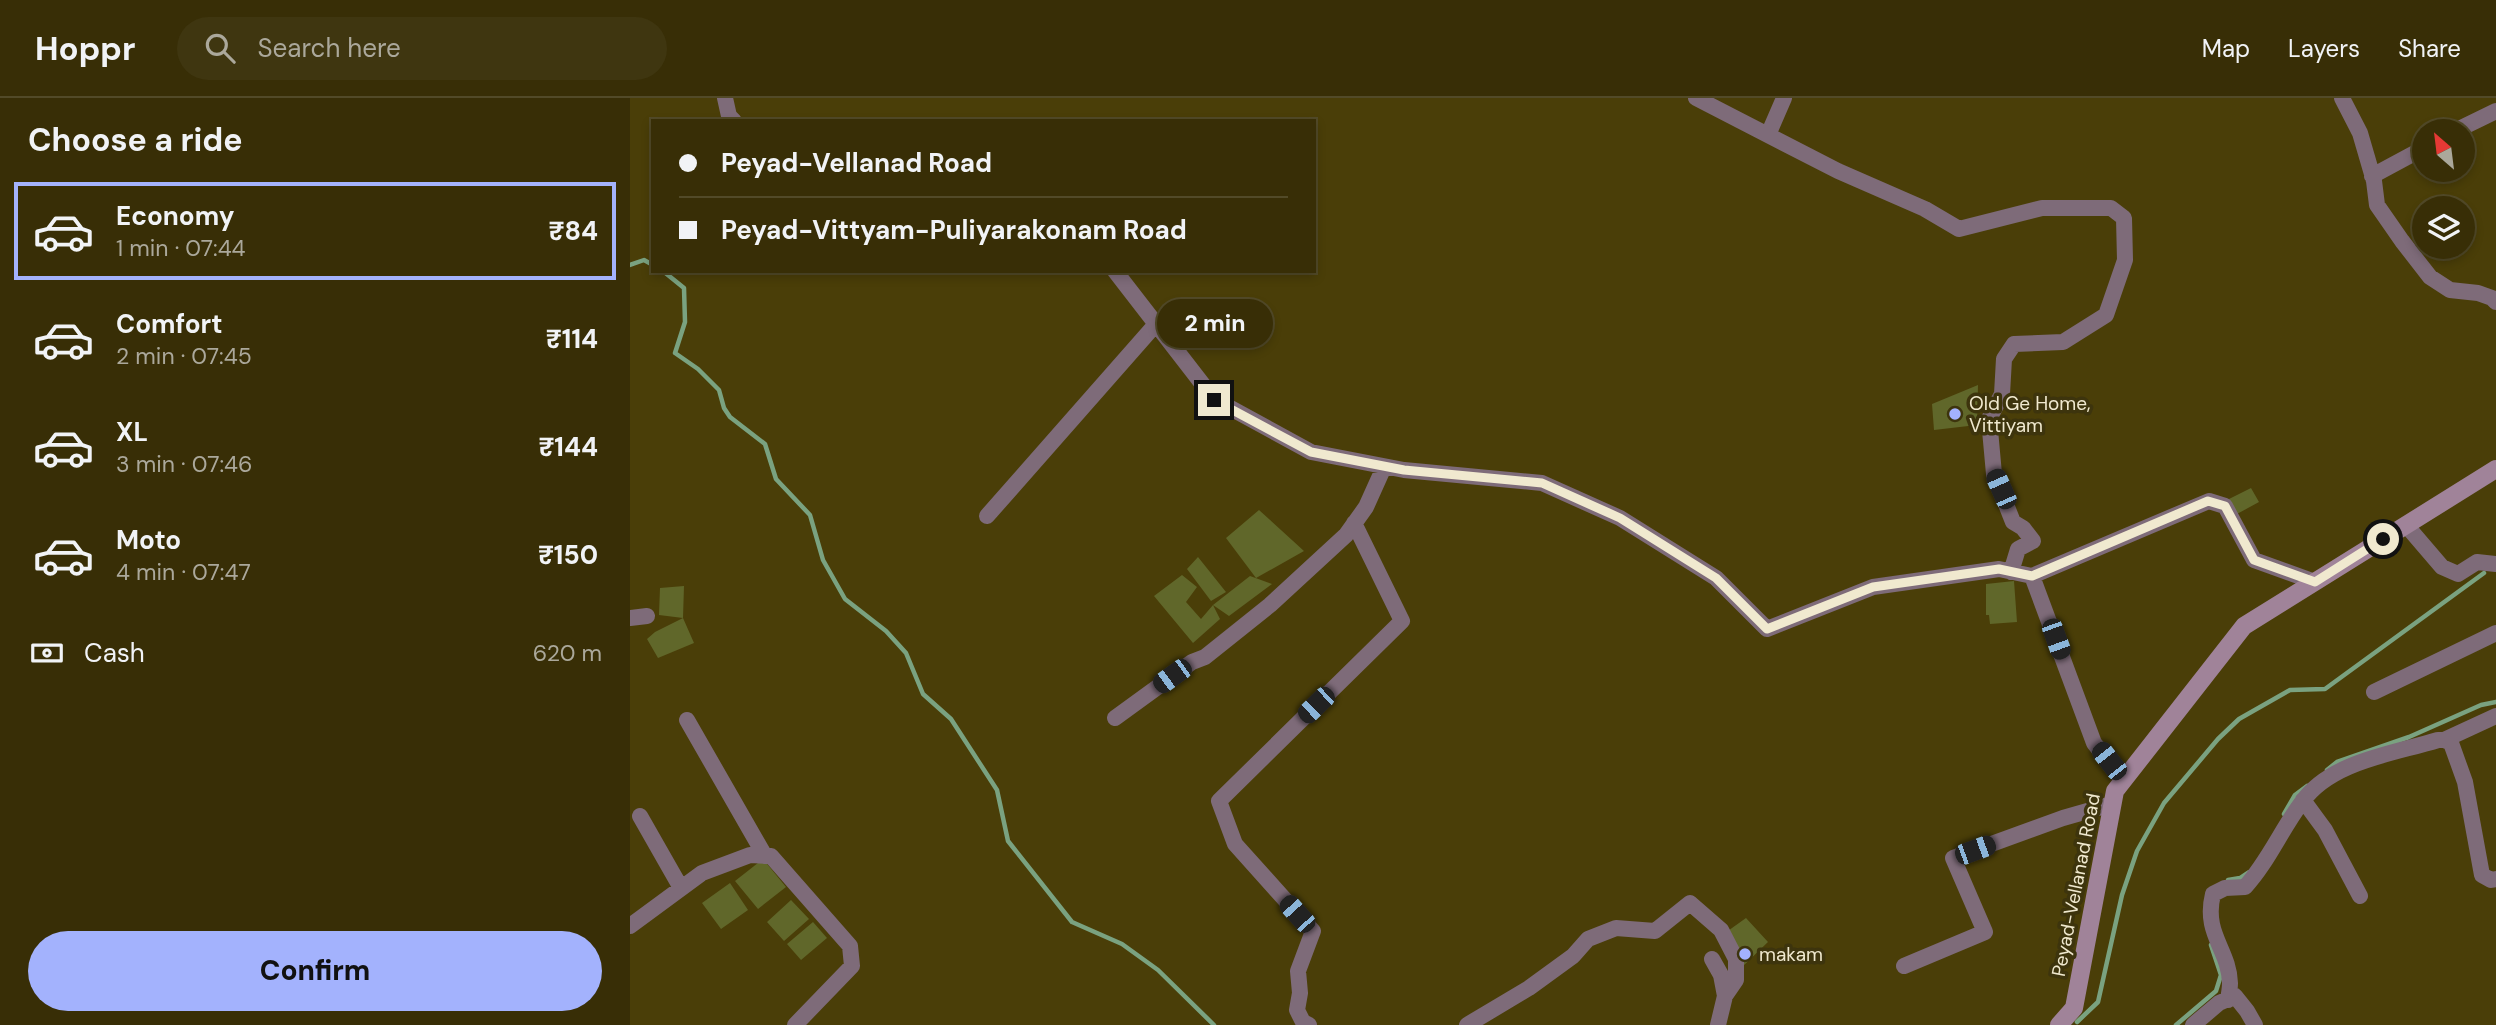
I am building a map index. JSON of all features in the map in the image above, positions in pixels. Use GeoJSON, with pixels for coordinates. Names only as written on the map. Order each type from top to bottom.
{"type":"FeatureCollection","features":[{"type":"Feature","properties":{"kind":"main road","name":"Peyad-Vellanad Road"},"geometry":{"type":"LineString","coordinates":[[2063,1023],[2074,1008],[2112,804],[2115,791],[2123,780],[2244,626],[2496,469]]}},
{"type":"Feature","properties":{"kind":"street"},"geometry":{"type":"LineString","coordinates":[[725,98],[732,119]]}},
{"type":"Feature","properties":{"kind":"street"},"geometry":{"type":"LineString","coordinates":[[1696,98],[1838,171],[1925,209],[1959,229],[2042,208],[2111,208],[2124,218],[2125,260],[2106,315],[2063,342],[2014,344],[2004,359],[2003,394],[1989,419],[1994,474],[2013,522],[2023,528],[2033,541],[2018,549],[2011,572]]}},
{"type":"Feature","properties":{"kind":"street"},"geometry":{"type":"LineString","coordinates":[[1768,135],[1784,98]]}},
{"type":"Feature","properties":{"kind":"street"},"geometry":{"type":"LineString","coordinates":[[2342,98],[2360,133],[2377,205],[2430,277],[2450,290],[2478,293],[2496,302]]}},
{"type":"Feature","properties":{"kind":"street"},"geometry":{"type":"LineString","coordinates":[[2475,121],[2496,111]]}},
{"type":"Feature","properties":{"kind":"street"},"geometry":{"type":"LineString","coordinates":[[2372,176],[2412,154]]}},
{"type":"Feature","properties":{"kind":"street"},"geometry":{"type":"LineString","coordinates":[[1117,273],[1214,400],[1311,452],[1404,470],[1542,483],[1620,518],[1716,578],[1767,629],[1873,587],[1999,569],[2032,576],[2208,501],[2225,506],[2254,560],[2315,582]]}},
{"type":"Feature","properties":{"kind":"street"},"geometry":{"type":"LineString","coordinates":[[987,516],[1156,324]]}},
{"type":"Feature","properties":{"kind":"street"},"geometry":{"type":"LineString","coordinates":[[1115,718],[1192,662],[1205,657],[1270,605],[1350,529],[1366,506],[1384,467]]}},
{"type":"Feature","properties":{"kind":"street"},"geometry":{"type":"LineString","coordinates":[[2406,525],[2442,567],[2458,573],[2477,562],[2496,564]]}},
{"type":"Feature","properties":{"kind":"street"},"geometry":{"type":"LineString","coordinates":[[1309,1025],[1303,1022],[1297,1010],[1300,993],[1298,971],[1313,932],[1235,844],[1219,801],[1402,621],[1350,529]]}},
{"type":"Feature","properties":{"kind":"street"},"geometry":{"type":"LineString","coordinates":[[2032,576],[2094,743],[2123,780]]}},
{"type":"Feature","properties":{"kind":"street"},"geometry":{"type":"LineString","coordinates":[[630,618],[647,616]]}},
{"type":"Feature","properties":{"kind":"street"},"geometry":{"type":"LineString","coordinates":[[2374,692],[2496,634]]}},
{"type":"Feature","properties":{"kind":"street"},"geometry":{"type":"LineString","coordinates":[[2228,1000],[2230,981],[2212,928],[2209,910],[2213,894],[2225,888],[2245,887],[2262,869],[2283,829],[2303,800],[2327,778],[2348,767],[2444,740],[2496,716]]}},
{"type":"Feature","properties":{"kind":"street"},"geometry":{"type":"LineString","coordinates":[[687,720],[765,856]]}},
{"type":"Feature","properties":{"kind":"street"},"geometry":{"type":"LineString","coordinates":[[2444,740],[2451,743],[2465,782],[2483,875],[2491,880],[2496,879]]}},
{"type":"Feature","properties":{"kind":"street"},"geometry":{"type":"LineString","coordinates":[[2303,800],[2325,830],[2360,896]]}},
{"type":"Feature","properties":{"kind":"street"},"geometry":{"type":"LineString","coordinates":[[1905,966],[1985,932],[1953,858],[2063,818],[2112,804]]}},
{"type":"Feature","properties":{"kind":"street"},"geometry":{"type":"LineString","coordinates":[[640,816],[681,888]]}},
{"type":"Feature","properties":{"kind":"street"},"geometry":{"type":"LineString","coordinates":[[630,926],[702,873],[750,855],[771,856],[850,946],[852,966],[795,1025]]}},
{"type":"Feature","properties":{"kind":"street"},"geometry":{"type":"LineString","coordinates":[[1467,1025],[1529,988],[1573,956],[1588,939],[1616,928],[1655,931],[1690,903],[1721,930],[1736,959],[1735,980],[1725,996],[1718,1025]]}},
{"type":"Feature","properties":{"kind":"street"},"geometry":{"type":"LineString","coordinates":[[1712,959],[1721,975],[1725,996]]}},
{"type":"Feature","properties":{"kind":"street"},"geometry":{"type":"LineString","coordinates":[[2193,1025],[2219,1003],[2235,996],[2255,1025]]}},
{"type":"Feature","properties":{"kind":"building","name":"Old Ge Home, Vittiyam"},"geometry":{"type":"Polygon","coordinates":[[[1978,385],[1977,425],[1934,430],[1932,404],[1978,385]]]}},
{"type":"Feature","properties":{"kind":"building"},"geometry":{"type":"Polygon","coordinates":[[[2251,488],[2259,502],[2237,514],[2229,499],[2251,488]]]}},
{"type":"Feature","properties":{"kind":"building"},"geometry":{"type":"Polygon","coordinates":[[[1259,510],[1304,551],[1256,578],[1226,538],[1259,510]]]}},
{"type":"Feature","properties":{"kind":"building"},"geometry":{"type":"Polygon","coordinates":[[[1198,557],[1226,592],[1211,601],[1187,569],[1198,557]]]}},
{"type":"Feature","properties":{"kind":"building"},"geometry":{"type":"Polygon","coordinates":[[[1182,575],[1197,587],[1186,602],[1201,619],[1213,605],[1220,619],[1193,643],[1154,596],[1182,575]]]}},
{"type":"Feature","properties":{"kind":"building"},"geometry":{"type":"Polygon","coordinates":[[[1250,576],[1272,584],[1229,616],[1213,605],[1250,576]]]}},
{"type":"Feature","properties":{"kind":"building"},"geometry":{"type":"Polygon","coordinates":[[[2014,581],[2017,622],[1990,624],[1989,615],[1986,615],[1986,584],[2014,581]]]}},
{"type":"Feature","properties":{"kind":"building"},"geometry":{"type":"Polygon","coordinates":[[[684,586],[683,618],[659,615],[660,588],[684,586]]]}},
{"type":"Feature","properties":{"kind":"building"},"geometry":{"type":"Polygon","coordinates":[[[683,618],[694,643],[658,658],[647,639],[683,618]]]}},
{"type":"Feature","properties":{"kind":"building"},"geometry":{"type":"Polygon","coordinates":[[[763,859],[786,887],[758,909],[735,881],[763,859]]]}},
{"type":"Feature","properties":{"kind":"building"},"geometry":{"type":"Polygon","coordinates":[[[730,883],[748,910],[721,929],[702,903],[730,883]]]}},
{"type":"Feature","properties":{"kind":"building"},"geometry":{"type":"Polygon","coordinates":[[[791,900],[809,919],[784,941],[767,922],[791,900]]]}},
{"type":"Feature","properties":{"kind":"building","name":"makam"},"geometry":{"type":"Polygon","coordinates":[[[1746,918],[1768,942],[1742,967],[1725,933],[1746,918]]]}},
{"type":"Feature","properties":{"kind":"building"},"geometry":{"type":"Polygon","coordinates":[[[813,922],[827,938],[801,960],[787,944],[813,922]]]}},
{"type":"Feature","properties":{"kind":"waterway"},"geometry":{"type":"LineString","coordinates":[[630,265],[644,260],[651,264]]}},
{"type":"Feature","properties":{"kind":"waterway"},"geometry":{"type":"LineString","coordinates":[[665,273],[684,288],[685,322],[675,353],[698,369],[719,390],[724,408],[730,417],[765,444],[776,479],[810,515],[823,560],[845,599],[886,631],[906,653],[923,694],[951,719],[997,790],[1008,841],[1072,922],[1122,944],[1158,970],[1214,1025]]}},
{"type":"Feature","properties":{"kind":"waterway"},"geometry":{"type":"LineString","coordinates":[[2077,1022],[2098,1002],[2122,895],[2137,851],[2164,803],[2218,739],[2239,719],[2290,690],[2325,689],[2484,573]]}},
{"type":"Feature","properties":{"kind":"waterway"},"geometry":{"type":"LineString","coordinates":[[2327,770],[2337,762],[2409,737],[2481,705],[2496,702]]}},
{"type":"Feature","properties":{"kind":"waterway"},"geometry":{"type":"LineString","coordinates":[[2284,814],[2295,795],[2307,786]]}},
{"type":"Feature","properties":{"kind":"waterway"},"geometry":{"type":"LineString","coordinates":[[2228,880],[2240,878],[2249,872]]}},
{"type":"Feature","properties":{"kind":"waterway"},"geometry":{"type":"LineString","coordinates":[[2176,1025],[2216,991],[2221,975],[2211,945]]}},
{"type":"Feature","properties":{"kind":"place","name":"Old Ge Home, Vittiyam"},"geometry":{"type":"Point","coordinates":[1955,414]}},
{"type":"Feature","properties":{"kind":"place","name":"makam"},"geometry":{"type":"Point","coordinates":[1745,954]}},
{"type":"Feature","properties":{"kind":"route"},"geometry":{"type":"LineString","coordinates":[[1214,400],[1311,452],[1404,470],[1542,483],[1620,518],[1716,578],[1767,629],[1873,587],[1999,569],[2032,576],[2208,501],[2225,506],[2254,560],[2315,582],[2383,539]]}}]}
